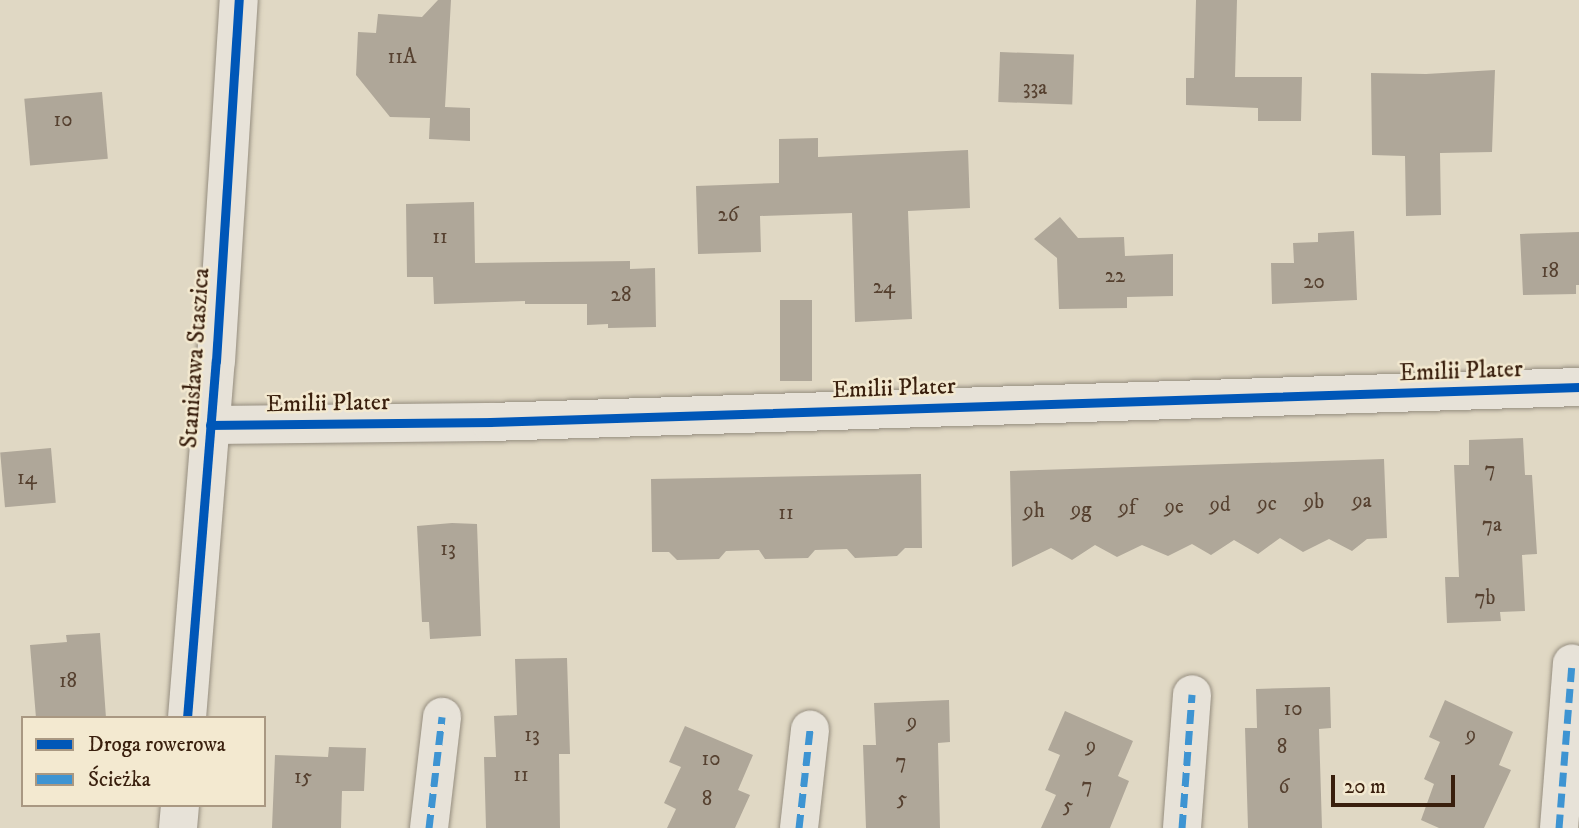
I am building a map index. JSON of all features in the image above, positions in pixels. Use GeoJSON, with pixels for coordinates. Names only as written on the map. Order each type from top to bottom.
{"type":"FeatureCollection","features":[{"type":"Feature","properties":{"kind":"street","name":"Stanisława Staszica"},"geometry":{"type":"LineString","coordinates":[[187,716],[211,425],[239,0]]}},
{"type":"Feature","properties":{"kind":"street","name":"Emilii Plater"},"geometry":{"type":"LineString","coordinates":[[211,425],[490,422],[1579,387]]}},
{"type":"Feature","properties":{"kind":"street"},"geometry":{"type":"LineString","coordinates":[[1559,828],[1572,664]]}},
{"type":"Feature","properties":{"kind":"street"},"geometry":{"type":"LineString","coordinates":[[1182,828],[1192,694]]}},
{"type":"Feature","properties":{"kind":"street"},"geometry":{"type":"LineString","coordinates":[[429,828],[442,718]]}},
{"type":"Feature","properties":{"kind":"street"},"geometry":{"type":"LineString","coordinates":[[799,828],[810,730]]}},
{"type":"Feature","properties":{"kind":"street"},"geometry":{"type":"LineString","coordinates":[[178,828],[180,807]]}},
{"type":"Feature","properties":{"kind":"building"},"geometry":{"type":"Polygon","coordinates":[[[438,0],[451,0],[445,107],[470,108],[470,141],[429,139],[430,118],[390,117],[356,75],[358,32],[376,33],[378,14],[422,17],[438,0]]]}},
{"type":"Feature","properties":{"kind":"building"},"geometry":{"type":"Polygon","coordinates":[[[1196,0],[1237,0],[1235,77],[1302,77],[1301,121],[1258,121],[1258,108],[1186,105],[1186,78],[1194,78],[1196,0]]]}},
{"type":"Feature","properties":{"kind":"building"},"geometry":{"type":"Polygon","coordinates":[[[1000,52],[1074,55],[1072,105],[998,102],[1000,52]]]}},
{"type":"Feature","properties":{"kind":"building"},"geometry":{"type":"Polygon","coordinates":[[[1495,70],[1492,152],[1440,153],[1441,215],[1406,216],[1405,156],[1372,155],[1371,73],[1426,74],[1495,70]]]}},
{"type":"Feature","properties":{"kind":"building"},"geometry":{"type":"Polygon","coordinates":[[[102,92],[108,159],[30,166],[24,99],[102,92]]]}},
{"type":"Feature","properties":{"kind":"building"},"geometry":{"type":"Polygon","coordinates":[[[818,138],[818,157],[968,150],[970,208],[908,211],[912,319],[855,322],[852,213],[760,216],[761,252],[698,254],[696,186],[779,183],[779,139],[818,138]]]}},
{"type":"Feature","properties":{"kind":"building"},"geometry":{"type":"Polygon","coordinates":[[[474,202],[475,263],[630,261],[630,269],[655,268],[656,327],[608,328],[608,324],[587,325],[587,304],[525,304],[525,301],[434,304],[433,277],[407,277],[406,204],[474,202]]]}},
{"type":"Feature","properties":{"kind":"building"},"geometry":{"type":"Polygon","coordinates":[[[1060,217],[1078,238],[1124,237],[1125,256],[1173,254],[1173,296],[1127,297],[1127,308],[1059,309],[1057,258],[1034,239],[1060,217]]]}},
{"type":"Feature","properties":{"kind":"building"},"geometry":{"type":"Polygon","coordinates":[[[1354,231],[1357,300],[1272,304],[1271,263],[1294,263],[1293,243],[1318,242],[1318,233],[1354,231]]]}},
{"type":"Feature","properties":{"kind":"building"},"geometry":{"type":"Polygon","coordinates":[[[1579,232],[1579,285],[1576,285],[1576,294],[1523,295],[1520,234],[1579,232]]]}},
{"type":"Feature","properties":{"kind":"building"},"geometry":{"type":"Polygon","coordinates":[[[780,300],[812,300],[812,381],[780,381],[780,300]]]}},
{"type":"Feature","properties":{"kind":"building"},"geometry":{"type":"Polygon","coordinates":[[[1523,438],[1525,475],[1532,475],[1537,554],[1522,555],[1525,611],[1500,612],[1501,621],[1447,623],[1445,577],[1459,577],[1454,465],[1469,465],[1469,440],[1523,438]]]}},
{"type":"Feature","properties":{"kind":"building"},"geometry":{"type":"Polygon","coordinates":[[[51,448],[56,503],[5,507],[0,452],[51,448]]]}},
{"type":"Feature","properties":{"kind":"building"},"geometry":{"type":"Polygon","coordinates":[[[1384,459],[1387,538],[1367,539],[1352,551],[1329,539],[1303,552],[1280,538],[1258,554],[1234,540],[1211,555],[1192,544],[1168,556],[1142,545],[1117,557],[1095,545],[1072,560],[1051,548],[1012,567],[1010,471],[1384,459]]]}},
{"type":"Feature","properties":{"kind":"building"},"geometry":{"type":"Polygon","coordinates":[[[921,474],[922,548],[905,548],[897,556],[855,558],[847,549],[815,550],[808,558],[765,559],[759,550],[726,551],[719,559],[677,560],[669,552],[652,552],[651,479],[921,474]]]}},
{"type":"Feature","properties":{"kind":"building"},"geometry":{"type":"Polygon","coordinates":[[[477,524],[481,636],[430,639],[429,622],[422,622],[417,526],[477,524]]]}},
{"type":"Feature","properties":{"kind":"building"},"geometry":{"type":"Polygon","coordinates":[[[100,633],[106,716],[36,716],[30,645],[67,642],[66,635],[100,633]]]}},
{"type":"Feature","properties":{"kind":"building"},"geometry":{"type":"Polygon","coordinates":[[[567,658],[570,754],[559,754],[560,828],[486,828],[484,757],[496,757],[494,716],[517,715],[515,659],[567,658]]]}},
{"type":"Feature","properties":{"kind":"building"},"geometry":{"type":"Polygon","coordinates":[[[1330,687],[1331,728],[1319,729],[1322,828],[1248,828],[1245,728],[1257,728],[1256,689],[1330,687]]]}},
{"type":"Feature","properties":{"kind":"building"},"geometry":{"type":"Polygon","coordinates":[[[949,700],[950,742],[938,743],[940,828],[866,828],[863,745],[876,745],[874,703],[949,700]]]}},
{"type":"Feature","properties":{"kind":"building"},"geometry":{"type":"Polygon","coordinates":[[[1445,700],[1513,732],[1499,765],[1511,770],[1484,828],[1439,828],[1421,820],[1434,784],[1424,779],[1440,742],[1429,737],[1445,700]]]}},
{"type":"Feature","properties":{"kind":"building"},"geometry":{"type":"Polygon","coordinates":[[[1065,711],[1133,741],[1118,776],[1129,781],[1110,828],[1041,828],[1056,795],[1045,790],[1060,755],[1048,750],[1065,711]]]}},
{"type":"Feature","properties":{"kind":"building"},"geometry":{"type":"Polygon","coordinates":[[[685,726],[753,755],[738,790],[750,795],[735,828],[667,828],[676,809],[664,803],[681,767],[669,762],[685,726]]]}},
{"type":"Feature","properties":{"kind":"building"},"geometry":{"type":"Polygon","coordinates":[[[329,747],[366,748],[364,791],[342,791],[341,828],[272,828],[275,755],[328,757],[329,747]]]}},
{"type":"Feature","properties":{"kind":"marked path"},"geometry":{"type":"LineString","coordinates":[[1559,828],[1572,664]]}},
{"type":"Feature","properties":{"kind":"marked path"},"geometry":{"type":"LineString","coordinates":[[1182,828],[1192,694]]}},
{"type":"Feature","properties":{"kind":"marked path"},"geometry":{"type":"LineString","coordinates":[[429,828],[442,717]]}},
{"type":"Feature","properties":{"kind":"marked path"},"geometry":{"type":"LineString","coordinates":[[799,828],[810,730]]}},
{"type":"Feature","properties":{"kind":"cycle path"},"geometry":{"type":"LineString","coordinates":[[187,716],[216,361],[239,0]]}},
{"type":"Feature","properties":{"kind":"cycle path"},"geometry":{"type":"LineString","coordinates":[[210,425],[490,422],[1579,387]]}}]}
